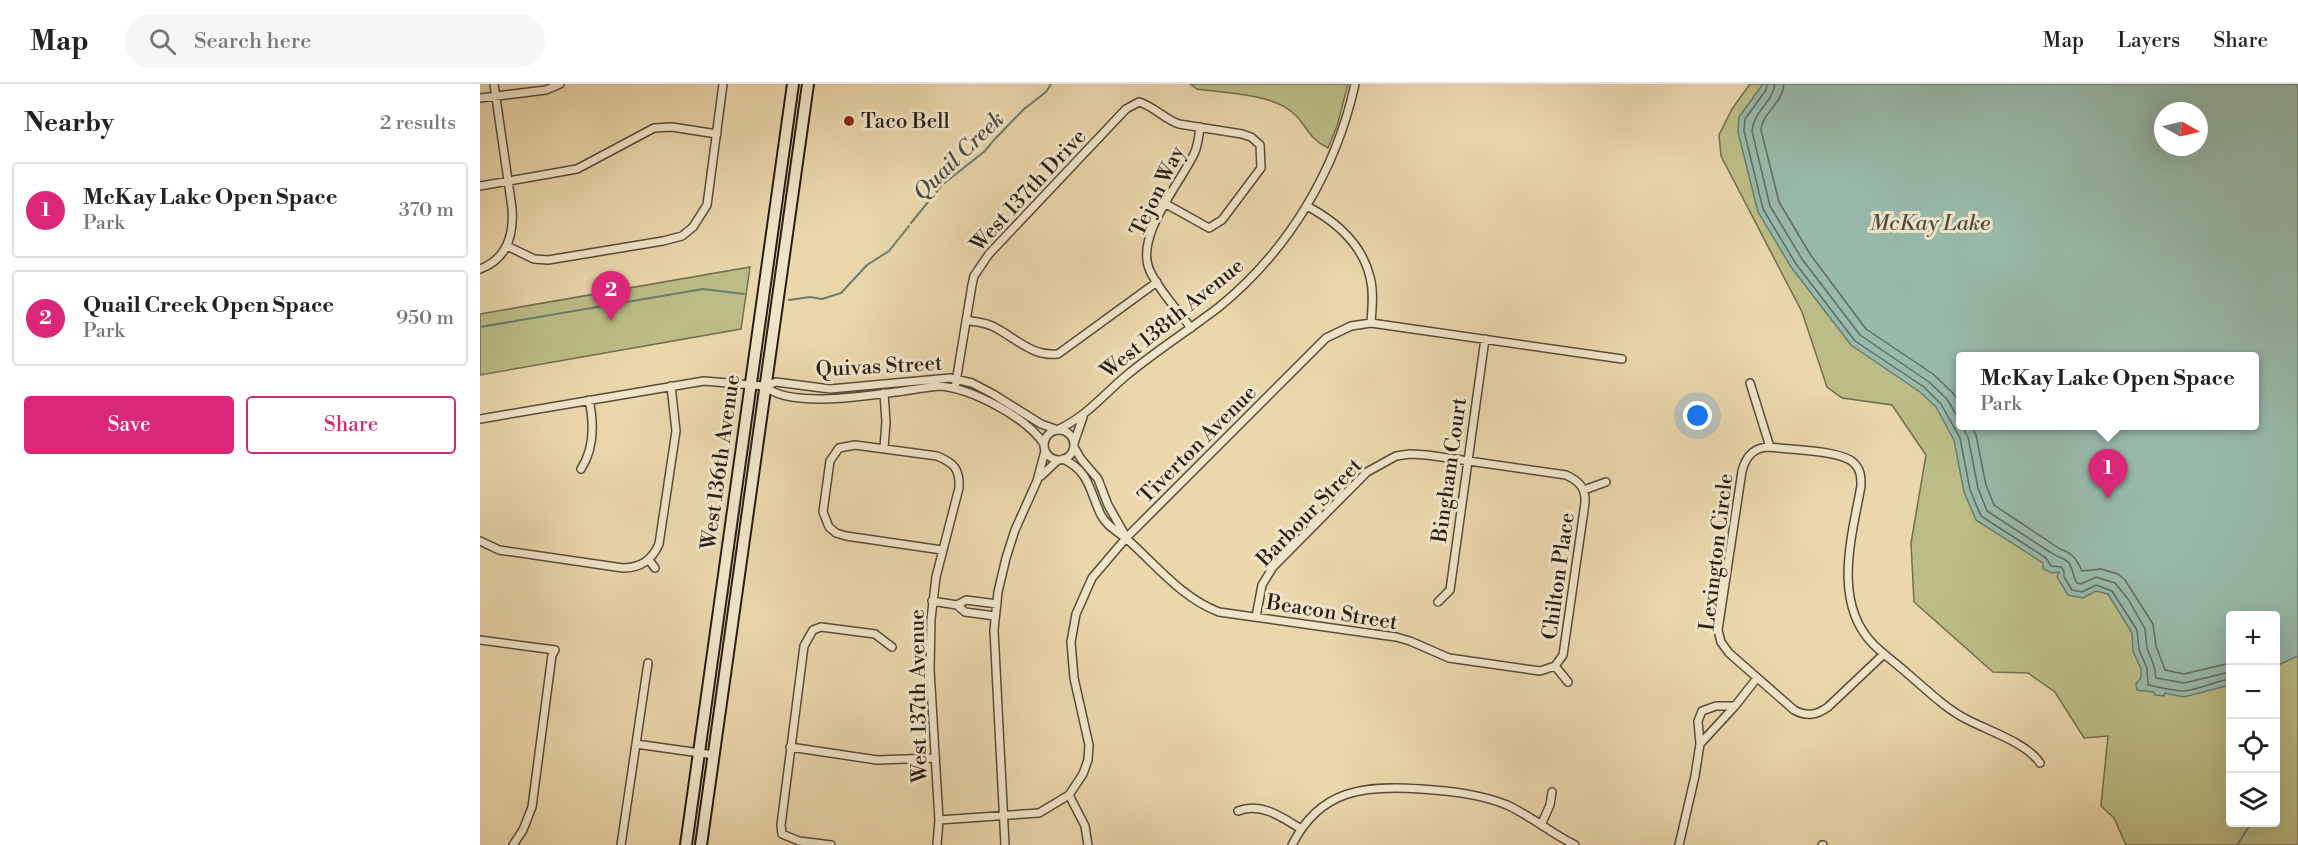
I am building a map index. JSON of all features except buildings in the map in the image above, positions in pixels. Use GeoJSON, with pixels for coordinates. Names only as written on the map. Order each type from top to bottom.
{"type":"FeatureCollection","features":[{"type":"Feature","properties":{"kind":"main road","name":"West 136th Avenue"},"geometry":{"type":"LineString","coordinates":[[686,845],[793,84]]}},
{"type":"Feature","properties":{"kind":"main road","name":"West 136th Avenue"},"geometry":{"type":"LineString","coordinates":[[701,845],[808,84]]}},
{"type":"Feature","properties":{"kind":"street"},"geometry":{"type":"LineString","coordinates":[[480,269],[495,261],[507,246],[512,233],[513,219],[494,84]]}},
{"type":"Feature","properties":{"kind":"street"},"geometry":{"type":"LineString","coordinates":[[480,98],[546,90],[560,84]]}},
{"type":"Feature","properties":{"kind":"street"},"geometry":{"type":"LineString","coordinates":[[507,246],[534,259],[548,260],[670,240],[682,236],[693,227],[707,205],[723,84]]}},
{"type":"Feature","properties":{"kind":"street","name":"West 138th Avenue"},"geometry":{"type":"LineString","coordinates":[[1057,429],[1084,415],[1126,375],[1220,306],[1256,272],[1287,236],[1323,176],[1340,137],[1355,84]]}},
{"type":"Feature","properties":{"kind":"street","name":"West 137th Drive"},"geometry":{"type":"LineString","coordinates":[[955,388],[974,276],[988,254],[1126,109],[1139,102],[1152,106],[1171,121],[1200,127]]}},
{"type":"Feature","properties":{"kind":"street"},"geometry":{"type":"LineString","coordinates":[[480,186],[581,167],[654,128],[672,127],[717,134]]}},
{"type":"Feature","properties":{"kind":"street"},"geometry":{"type":"LineString","coordinates":[[1166,204],[1209,228],[1222,220],[1261,168],[1260,145],[1251,137],[1200,127]]}},
{"type":"Feature","properties":{"kind":"street","name":"Tejon Way"},"geometry":{"type":"LineString","coordinates":[[1191,328],[1157,282],[1147,261],[1147,245],[1155,223],[1194,155],[1200,127]]}},
{"type":"Feature","properties":{"kind":"street"},"geometry":{"type":"LineString","coordinates":[[1307,206],[1338,225],[1352,241],[1366,265],[1371,279],[1371,323]]}},
{"type":"Feature","properties":{"kind":"street"},"geometry":{"type":"LineString","coordinates":[[966,320],[992,325],[1034,352],[1047,356],[1058,354],[1157,282]]}},
{"type":"Feature","properties":{"kind":"street","name":"Tiverton Avenue"},"geometry":{"type":"LineString","coordinates":[[939,820],[1039,813],[1069,795],[1083,774],[1089,745],[1074,678],[1071,642],[1076,614],[1092,578],[1126,538],[1326,338],[1351,326],[1371,323],[1622,359]]}},
{"type":"Feature","properties":{"kind":"street","name":"Bingham Court"},"geometry":{"type":"LineString","coordinates":[[1438,602],[1450,590],[1485,339]]}},
{"type":"Feature","properties":{"kind":"street","name":"Quivas Street"},"geometry":{"type":"LineString","coordinates":[[765,386],[776,382],[830,389],[933,379],[957,379],[972,383],[1041,424],[1057,429]]}},
{"type":"Feature","properties":{"kind":"street","name":"Quivas Street"},"geometry":{"type":"LineString","coordinates":[[480,419],[711,380],[765,386],[775,393],[814,400],[939,386],[955,388],[992,403],[1034,432],[1044,447]]}},
{"type":"Feature","properties":{"kind":"street"},"geometry":{"type":"LineString","coordinates":[[1750,383],[1770,447],[1839,456],[1851,461],[1858,468],[1861,486],[1848,560],[1849,586],[1852,602],[1863,630],[1873,644],[1948,708],[2029,750],[2040,764]]}},
{"type":"Feature","properties":{"kind":"street"},"geometry":{"type":"LineString","coordinates":[[480,541],[499,550],[623,568],[635,568],[649,560],[660,538],[675,432],[675,411],[671,386]]}},
{"type":"Feature","properties":{"kind":"street"},"geometry":{"type":"LineString","coordinates":[[884,393],[886,422],[884,448],[847,445],[839,448],[830,460],[823,512],[829,527],[846,536],[942,550]]}},
{"type":"Feature","properties":{"kind":"street"},"geometry":{"type":"LineString","coordinates":[[581,469],[588,456],[592,424],[589,400]]}},
{"type":"Feature","properties":{"kind":"street","name":"West 138th Avenue"},"geometry":{"type":"LineString","coordinates":[[1074,445],[1084,415]]}},
{"type":"Feature","properties":{"kind":"street"},"geometry":{"type":"LineString","coordinates":[[1005,845],[994,655],[995,616],[1006,558],[1015,530],[1037,481],[1047,435],[1057,429],[1071,435],[1074,445],[1070,455],[1037,481]]}},
{"type":"Feature","properties":{"kind":"street","name":"Beacon Street"},"geometry":{"type":"LineString","coordinates":[[1074,445],[1098,479],[1108,505],[1126,538]]}},
{"type":"Feature","properties":{"kind":"street"},"geometry":{"type":"LineString","coordinates":[[1044,447],[1050,457],[1061,460]]}},
{"type":"Feature","properties":{"kind":"street","name":"Lexington Circle"},"geometry":{"type":"LineString","coordinates":[[1770,447],[1759,448],[1752,452],[1743,466],[1718,630],[1723,646],[1794,710],[1808,716],[1828,707],[1884,654]]}},
{"type":"Feature","properties":{"kind":"street","name":"West 137th Avenue"},"geometry":{"type":"LineString","coordinates":[[884,448],[937,456],[957,467],[960,477],[932,601],[930,670],[939,820],[937,845]]}},
{"type":"Feature","properties":{"kind":"street","name":"Barbour Street"},"geometry":{"type":"LineString","coordinates":[[1256,617],[1262,585],[1274,567],[1367,472],[1396,456],[1410,454],[1566,475],[1576,480],[1584,490]]}},
{"type":"Feature","properties":{"kind":"street","name":"Beacon Street"},"geometry":{"type":"LineString","coordinates":[[1061,460],[1074,466],[1092,488],[1102,516],[1113,529],[1126,538],[1184,593],[1202,606],[1219,612],[1396,637],[1449,658],[1540,671],[1555,666]]}},
{"type":"Feature","properties":{"kind":"street","name":"Chilton Place"},"geometry":{"type":"LineString","coordinates":[[1568,682],[1555,666],[1563,655],[1565,645],[1585,503],[1584,490],[1606,482]]}},
{"type":"Feature","properties":{"kind":"street"},"geometry":{"type":"LineString","coordinates":[[649,560],[655,568]]}},
{"type":"Feature","properties":{"kind":"street"},"geometry":{"type":"LineString","coordinates":[[957,605],[966,600],[997,604]]}},
{"type":"Feature","properties":{"kind":"street"},"geometry":{"type":"LineString","coordinates":[[932,601],[957,605],[964,612],[995,616]]}},
{"type":"Feature","properties":{"kind":"street"},"geometry":{"type":"LineString","coordinates":[[831,845],[798,841],[782,834],[781,815],[804,646],[813,630],[830,628],[875,634],[892,647]]}},
{"type":"Feature","properties":{"kind":"street"},"geometry":{"type":"LineString","coordinates":[[480,640],[555,650],[552,655],[534,797],[524,830],[513,845]]}},
{"type":"Feature","properties":{"kind":"street"},"geometry":{"type":"LineString","coordinates":[[621,845],[648,663]]}},
{"type":"Feature","properties":{"kind":"street"},"geometry":{"type":"LineString","coordinates":[[1700,744],[1757,678]]}},
{"type":"Feature","properties":{"kind":"street"},"geometry":{"type":"LineString","coordinates":[[1679,845],[1695,777],[1700,744],[1698,721],[1702,711],[1716,706],[1735,706]]}},
{"type":"Feature","properties":{"kind":"street"},"geometry":{"type":"LineString","coordinates":[[636,744],[714,755]]}},
{"type":"Feature","properties":{"kind":"street"},"geometry":{"type":"LineString","coordinates":[[790,747],[877,760],[935,758]]}},
{"type":"Feature","properties":{"kind":"street"},"geometry":{"type":"LineString","coordinates":[[1292,845],[1301,829],[1320,809],[1340,796],[1362,789],[1386,787],[1434,790],[1486,798],[1513,808],[1575,845]]}},
{"type":"Feature","properties":{"kind":"street"},"geometry":{"type":"LineString","coordinates":[[1541,825],[1550,805],[1552,792]]}},
{"type":"Feature","properties":{"kind":"street"},"geometry":{"type":"LineString","coordinates":[[1069,795],[1085,826],[1089,845]]}},
{"type":"Feature","properties":{"kind":"street"},"geometry":{"type":"LineString","coordinates":[[1238,811],[1258,808],[1278,815],[1301,829]]}},
{"type":"Feature","properties":{"kind":"green space"},"geometry":{"type":"Polygon","coordinates":[[[1190,84],[1348,84],[1337,126],[1328,148],[1316,140],[1297,117],[1283,106],[1247,95],[1197,89],[1190,84]]]}},
{"type":"Feature","properties":{"kind":"green space","name":"McKay Lake"},"geometry":{"type":"Polygon","coordinates":[[[1750,84],[2298,84],[2298,845],[2126,845],[2114,818],[2101,806],[2108,736],[2084,738],[2055,692],[2028,673],[1993,672],[1914,602],[1911,543],[1926,455],[1892,405],[1842,398],[1827,387],[1802,312],[1721,156],[1719,135],[1732,109],[1750,84]]]}},
{"type":"Feature","properties":{"kind":"green space"},"geometry":{"type":"Polygon","coordinates":[[[750,267],[741,329],[480,375],[480,314],[750,267]]]}},
{"type":"Feature","properties":{"kind":"water","name":"McKay Lake"},"geometry":{"type":"Polygon","coordinates":[[[1763,84],[2298,84],[2298,656],[2280,664],[2280,611],[2226,611],[2226,686],[2184,697],[2165,693],[2164,696],[2155,695],[2153,692],[2137,690],[2136,684],[2141,678],[2141,669],[2133,651],[2132,633],[2108,594],[2096,591],[2083,598],[2068,595],[2057,577],[2059,572],[2052,573],[2043,569],[2043,563],[1976,520],[1964,492],[1954,440],[1936,407],[1920,392],[1851,345],[1791,267],[1758,212],[1738,132],[1739,117],[1763,84]]]}},
{"type":"Feature","properties":{"kind":"waterway","name":"Quail Creek"},"geometry":{"type":"LineString","coordinates":[[911,223],[942,185],[985,151],[1024,109],[1046,92],[1051,84]]}},
{"type":"Feature","properties":{"kind":"waterway","name":"Quail Creek"},"geometry":{"type":"LineString","coordinates":[[789,300],[810,297],[822,299],[841,293],[867,265],[889,251],[909,226]]}},
{"type":"Feature","properties":{"kind":"waterway","name":"Quail Creek"},"geometry":{"type":"LineString","coordinates":[[480,327],[703,289],[744,294]]}},
{"type":"Feature","properties":{"kind":"waterway"},"geometry":{"type":"LineString","coordinates":[[2237,845],[2249,827]]}},
{"type":"Feature","properties":{"kind":"place","name":"Taco Bell"},"geometry":{"type":"Point","coordinates":[849,121]}},
{"type":"Feature","properties":{"kind":"place","name":"Quail Creek Open Space"},"geometry":{"type":"Point","coordinates":[611,321]}},
{"type":"Feature","properties":{"kind":"place","name":"McKay Lake Open Space"},"geometry":{"type":"Point","coordinates":[2108,499]}}]}
